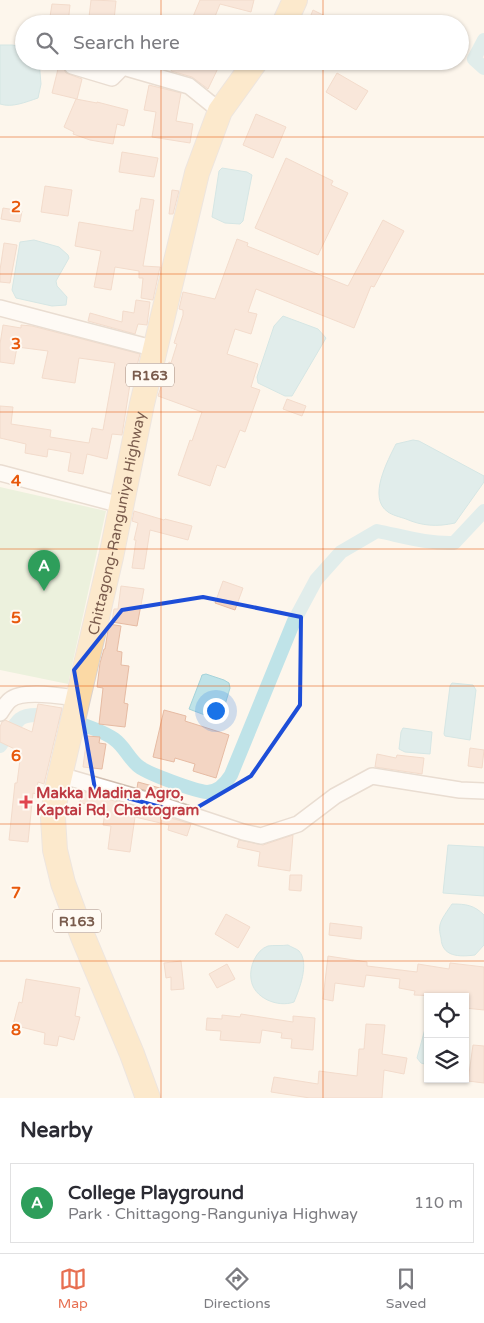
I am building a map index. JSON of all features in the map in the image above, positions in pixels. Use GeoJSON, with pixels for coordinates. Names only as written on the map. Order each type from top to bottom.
{"type":"FeatureCollection","features":[{"type":"Feature","properties":{"kind":"main road"},"geometry":{"type":"LineString","coordinates":[[288,15],[294,0]]}},
{"type":"Feature","properties":{"kind":"main road","name":"Chittagong-Ranguniya Highway"},"geometry":{"type":"LineString","coordinates":[[60,775],[111,556],[142,404],[197,173],[220,110],[249,70]]}},
{"type":"Feature","properties":{"kind":"main road","name":"R163"},"geometry":{"type":"LineString","coordinates":[[60,775],[53,818],[55,850],[63,883],[148,1098]]}},
{"type":"Feature","properties":{"kind":"street"},"geometry":{"type":"LineString","coordinates":[[85,70],[112,78],[120,70]]}},
{"type":"Feature","properties":{"kind":"street"},"geometry":{"type":"LineString","coordinates":[[133,70],[189,86],[220,110]]}},
{"type":"Feature","properties":{"kind":"street"},"geometry":{"type":"LineString","coordinates":[[0,308],[156,349]]}},
{"type":"Feature","properties":{"kind":"street"},"geometry":{"type":"LineString","coordinates":[[0,474],[121,504]]}},
{"type":"Feature","properties":{"kind":"street"},"geometry":{"type":"LineString","coordinates":[[0,713],[10,699],[24,695],[50,694],[77,700]]}},
{"type":"Feature","properties":{"kind":"street"},"geometry":{"type":"LineString","coordinates":[[60,775],[261,836],[298,824],[335,796],[372,776],[460,790],[484,790]]}},
{"type":"Feature","properties":{"kind":"highlighted area"},"geometry":{"type":"Polygon","coordinates":[[[203,597],[301,617],[300,705],[251,776],[186,814],[95,789],[74,670],[122,610],[203,597]]]}},
{"type":"Feature","properties":{"kind":"green space"},"geometry":{"type":"Polygon","coordinates":[[[0,487],[106,511],[68,684],[0,670],[0,487]]]}},
{"type":"Feature","properties":{"kind":"water"},"geometry":{"type":"Polygon","coordinates":[[[0,45],[15,46],[15,70],[40,70],[41,84],[38,98],[14,105],[0,104],[0,45]]]}},
{"type":"Feature","properties":{"kind":"water"},"geometry":{"type":"Polygon","coordinates":[[[222,168],[247,172],[252,175],[243,221],[240,224],[225,223],[212,217],[219,171],[222,168]]]}},
{"type":"Feature","properties":{"kind":"water"},"geometry":{"type":"Polygon","coordinates":[[[34,240],[59,247],[68,255],[69,258],[56,281],[57,286],[67,297],[66,305],[52,306],[16,298],[12,290],[20,242],[34,240]]]}},
{"type":"Feature","properties":{"kind":"water"},"geometry":{"type":"Polygon","coordinates":[[[283,316],[318,329],[326,338],[292,396],[285,396],[258,383],[257,377],[274,326],[283,316]]]}},
{"type":"Feature","properties":{"kind":"water"},"geometry":{"type":"Polygon","coordinates":[[[413,440],[419,441],[484,476],[484,482],[455,523],[436,525],[418,523],[392,514],[382,506],[379,498],[379,489],[388,459],[396,444],[413,440]]]}},
{"type":"Feature","properties":{"kind":"water"},"geometry":{"type":"Polygon","coordinates":[[[206,674],[229,683],[230,688],[221,718],[218,720],[189,709],[202,675],[206,674]]]}},
{"type":"Feature","properties":{"kind":"water"},"geometry":{"type":"Polygon","coordinates":[[[452,683],[473,685],[476,690],[470,740],[445,736],[444,734],[450,686],[452,683]]]}},
{"type":"Feature","properties":{"kind":"water"},"geometry":{"type":"Polygon","coordinates":[[[403,728],[432,732],[430,754],[405,752],[399,749],[403,728]]]}},
{"type":"Feature","properties":{"kind":"water"},"geometry":{"type":"Polygon","coordinates":[[[448,845],[484,847],[484,896],[443,893],[448,845]]]}},
{"type":"Feature","properties":{"kind":"water"},"geometry":{"type":"Polygon","coordinates":[[[452,904],[469,906],[477,909],[484,915],[484,945],[475,955],[457,956],[444,949],[440,925],[452,904]]]}},
{"type":"Feature","properties":{"kind":"water"},"geometry":{"type":"Polygon","coordinates":[[[288,945],[298,950],[302,956],[304,969],[294,1002],[281,1004],[267,1000],[256,991],[251,979],[252,964],[264,948],[288,945]]]}},
{"type":"Feature","properties":{"kind":"water"},"geometry":{"type":"Polygon","coordinates":[[[424,1033],[424,1064],[417,1058],[424,1033]]]}},
{"type":"Feature","properties":{"kind":"building"},"geometry":{"type":"Polygon","coordinates":[[[91,0],[116,1],[115,15],[89,15],[91,0]]]}},
{"type":"Feature","properties":{"kind":"building"},"geometry":{"type":"Polygon","coordinates":[[[200,0],[254,0],[251,12],[220,4],[216,15],[194,15],[200,0]]]}},
{"type":"Feature","properties":{"kind":"building"},"geometry":{"type":"Polygon","coordinates":[[[52,4],[70,5],[69,15],[50,15],[52,4]]]}},
{"type":"Feature","properties":{"kind":"building"},"geometry":{"type":"Polygon","coordinates":[[[313,10],[323,15],[311,15],[313,10]]]}},
{"type":"Feature","properties":{"kind":"building"},"geometry":{"type":"Polygon","coordinates":[[[58,70],[64,70],[66,73],[82,79],[77,99],[52,93],[58,70]]]}},
{"type":"Feature","properties":{"kind":"building"},"geometry":{"type":"Polygon","coordinates":[[[217,70],[208,89],[192,77],[171,71],[217,70]]]}},
{"type":"Feature","properties":{"kind":"building"},"geometry":{"type":"Polygon","coordinates":[[[337,73],[368,91],[356,110],[326,92],[337,73]]]}},
{"type":"Feature","properties":{"kind":"building"},"geometry":{"type":"Polygon","coordinates":[[[149,85],[181,93],[176,121],[193,124],[190,143],[152,137],[156,112],[144,110],[149,85]]]}},
{"type":"Feature","properties":{"kind":"building"},"geometry":{"type":"Polygon","coordinates":[[[76,99],[128,110],[124,126],[117,124],[113,144],[90,140],[73,134],[74,132],[64,127],[76,99]]]}},
{"type":"Feature","properties":{"kind":"building"},"geometry":{"type":"Polygon","coordinates":[[[256,114],[286,127],[273,158],[243,145],[256,114]]]}},
{"type":"Feature","properties":{"kind":"building"},"geometry":{"type":"Polygon","coordinates":[[[122,152],[158,158],[154,177],[119,172],[122,152]]]}},
{"type":"Feature","properties":{"kind":"building"},"geometry":{"type":"Polygon","coordinates":[[[286,158],[333,181],[331,185],[348,193],[318,255],[255,228],[286,158]]]}},
{"type":"Feature","properties":{"kind":"building"},"geometry":{"type":"Polygon","coordinates":[[[45,186],[72,190],[68,216],[41,212],[45,186]]]}},
{"type":"Feature","properties":{"kind":"building"},"geometry":{"type":"Polygon","coordinates":[[[172,190],[179,191],[173,214],[169,214],[172,190]]]}},
{"type":"Feature","properties":{"kind":"building"},"geometry":{"type":"Polygon","coordinates":[[[141,198],[154,200],[143,266],[160,267],[153,300],[141,298],[143,278],[139,278],[139,271],[115,267],[111,290],[94,287],[101,251],[75,246],[79,222],[133,231],[136,210],[139,210],[141,198]]]}},
{"type":"Feature","properties":{"kind":"building"},"geometry":{"type":"Polygon","coordinates":[[[3,208],[22,211],[20,222],[1,219],[3,208]]]}},
{"type":"Feature","properties":{"kind":"building"},"geometry":{"type":"Polygon","coordinates":[[[383,220],[404,231],[374,287],[371,286],[354,328],[256,289],[248,312],[257,314],[251,334],[235,329],[227,354],[258,364],[251,387],[260,390],[245,432],[240,430],[225,468],[217,465],[210,486],[178,475],[202,412],[158,396],[177,344],[174,343],[183,315],[183,310],[179,309],[183,292],[215,299],[237,239],[248,243],[247,246],[348,286],[383,220]]]}},
{"type":"Feature","properties":{"kind":"building"},"geometry":{"type":"Polygon","coordinates":[[[4,243],[17,245],[10,283],[0,282],[4,243]]]}},
{"type":"Feature","properties":{"kind":"building"},"geometry":{"type":"Polygon","coordinates":[[[136,300],[150,302],[147,325],[138,324],[135,334],[88,321],[90,313],[122,322],[123,311],[134,313],[136,300]]]}},
{"type":"Feature","properties":{"kind":"building"},"geometry":{"type":"Polygon","coordinates":[[[3,325],[21,328],[21,325],[32,326],[140,354],[132,385],[130,384],[122,435],[112,434],[107,459],[87,454],[83,474],[68,471],[71,453],[48,449],[47,457],[25,453],[26,444],[0,438],[0,406],[13,407],[11,424],[51,430],[50,437],[89,443],[92,428],[103,430],[115,363],[79,358],[75,383],[42,378],[48,351],[17,347],[14,364],[0,362],[3,325]]]}},
{"type":"Feature","properties":{"kind":"building"},"geometry":{"type":"Polygon","coordinates":[[[287,399],[306,406],[302,416],[283,409],[287,399]]]}},
{"type":"Feature","properties":{"kind":"building"},"geometry":{"type":"Polygon","coordinates":[[[134,511],[192,526],[188,540],[150,530],[144,569],[132,568],[136,540],[134,540],[138,523],[132,521],[134,511]]]}},
{"type":"Feature","properties":{"kind":"building"},"geometry":{"type":"Polygon","coordinates":[[[223,581],[243,588],[235,610],[215,603],[223,581]]]}},
{"type":"Feature","properties":{"kind":"building"},"geometry":{"type":"Polygon","coordinates":[[[121,586],[144,589],[137,626],[112,622],[114,609],[118,609],[121,586]]]}},
{"type":"Feature","properties":{"kind":"building"},"geometry":{"type":"Polygon","coordinates":[[[109,624],[121,626],[117,651],[122,652],[121,665],[129,666],[124,703],[128,704],[125,727],[99,724],[103,688],[97,687],[100,663],[105,649],[109,624]]]}},
{"type":"Feature","properties":{"kind":"building"},"geometry":{"type":"Polygon","coordinates":[[[38,704],[62,708],[44,784],[38,782],[36,794],[33,793],[28,842],[9,840],[15,783],[17,783],[21,752],[0,742],[0,727],[5,720],[32,732],[38,704]]]}},
{"type":"Feature","properties":{"kind":"building"},"geometry":{"type":"Polygon","coordinates":[[[164,710],[186,716],[185,721],[229,735],[216,778],[193,771],[195,764],[175,758],[174,762],[153,757],[164,710]]]}},
{"type":"Feature","properties":{"kind":"building"},"geometry":{"type":"Polygon","coordinates":[[[87,736],[100,737],[99,743],[106,744],[102,769],[83,767],[87,736]]]}},
{"type":"Feature","properties":{"kind":"building"},"geometry":{"type":"Polygon","coordinates":[[[470,748],[484,750],[482,768],[468,766],[470,748]]]}},
{"type":"Feature","properties":{"kind":"building"},"geometry":{"type":"Polygon","coordinates":[[[377,754],[396,758],[397,755],[424,758],[422,774],[375,767],[377,754]]]}},
{"type":"Feature","properties":{"kind":"building"},"geometry":{"type":"Polygon","coordinates":[[[138,782],[167,790],[165,796],[137,788],[138,782]]]}},
{"type":"Feature","properties":{"kind":"building"},"geometry":{"type":"Polygon","coordinates":[[[81,791],[191,824],[187,836],[168,830],[169,825],[135,817],[130,852],[108,849],[111,826],[103,825],[106,807],[80,803],[81,791]]]}},
{"type":"Feature","properties":{"kind":"building"},"geometry":{"type":"Polygon","coordinates":[[[293,835],[290,871],[258,866],[260,852],[237,847],[239,840],[263,845],[293,835]]]}},
{"type":"Feature","properties":{"kind":"building"},"geometry":{"type":"Polygon","coordinates":[[[290,875],[302,875],[301,891],[289,890],[290,875]]]}},
{"type":"Feature","properties":{"kind":"building"},"geometry":{"type":"Polygon","coordinates":[[[226,914],[250,927],[238,948],[215,934],[226,914]]]}},
{"type":"Feature","properties":{"kind":"building"},"geometry":{"type":"Polygon","coordinates":[[[330,923],[362,927],[361,939],[329,935],[330,923]]]}},
{"type":"Feature","properties":{"kind":"building"},"geometry":{"type":"Polygon","coordinates":[[[328,956],[367,962],[367,966],[417,972],[418,964],[449,969],[450,963],[484,967],[484,1010],[469,1008],[469,993],[424,993],[424,995],[414,995],[415,991],[399,988],[400,979],[366,975],[364,987],[335,983],[333,1001],[323,999],[328,956]]]}},
{"type":"Feature","properties":{"kind":"building"},"geometry":{"type":"Polygon","coordinates":[[[181,961],[184,989],[171,990],[171,977],[166,978],[164,963],[181,961]]]}},
{"type":"Feature","properties":{"kind":"building"},"geometry":{"type":"Polygon","coordinates":[[[227,964],[235,979],[217,988],[209,974],[227,964]]]}},
{"type":"Feature","properties":{"kind":"building"},"geometry":{"type":"Polygon","coordinates":[[[26,979],[80,988],[75,1016],[80,1017],[74,1040],[59,1036],[57,1046],[44,1044],[45,1033],[13,1025],[19,1002],[22,1003],[26,979]]]}},
{"type":"Feature","properties":{"kind":"building"},"geometry":{"type":"Polygon","coordinates":[[[241,1014],[293,1022],[293,1016],[315,1018],[313,1050],[291,1048],[292,1039],[281,1038],[282,1033],[262,1030],[260,1043],[220,1040],[221,1031],[206,1030],[207,1018],[222,1019],[222,1015],[240,1017],[241,1014]]]}},
{"type":"Feature","properties":{"kind":"building"},"geometry":{"type":"Polygon","coordinates":[[[366,1024],[385,1025],[382,1054],[407,1058],[404,1074],[384,1070],[382,1098],[310,1098],[271,1092],[274,1077],[318,1084],[319,1071],[357,1076],[359,1049],[364,1049],[366,1024]]]}},
{"type":"Feature","properties":{"kind":"building"},"geometry":{"type":"Polygon","coordinates":[[[473,1045],[484,1046],[484,1083],[469,1081],[473,1045]]]}},
{"type":"Feature","properties":{"kind":"waterway"},"geometry":{"type":"LineString","coordinates":[[484,40],[474,59],[484,68]]}},
{"type":"Feature","properties":{"kind":"waterway"},"geometry":{"type":"LineString","coordinates":[[0,746],[20,719],[40,715],[53,717],[82,724],[106,734],[114,739],[137,765],[170,781],[207,792],[218,789],[231,775],[294,621],[316,580],[341,552],[377,531],[425,541],[454,543],[484,511]]}},
{"type":"Feature","properties":{"kind":"place","name":"College Playground"},"geometry":{"type":"Point","coordinates":[44,591]}},
{"type":"Feature","properties":{"kind":"place","name":"Makka Madina Agro, Kaptai Rd, Chattogram"},"geometry":{"type":"Point","coordinates":[26,802]}}]}
